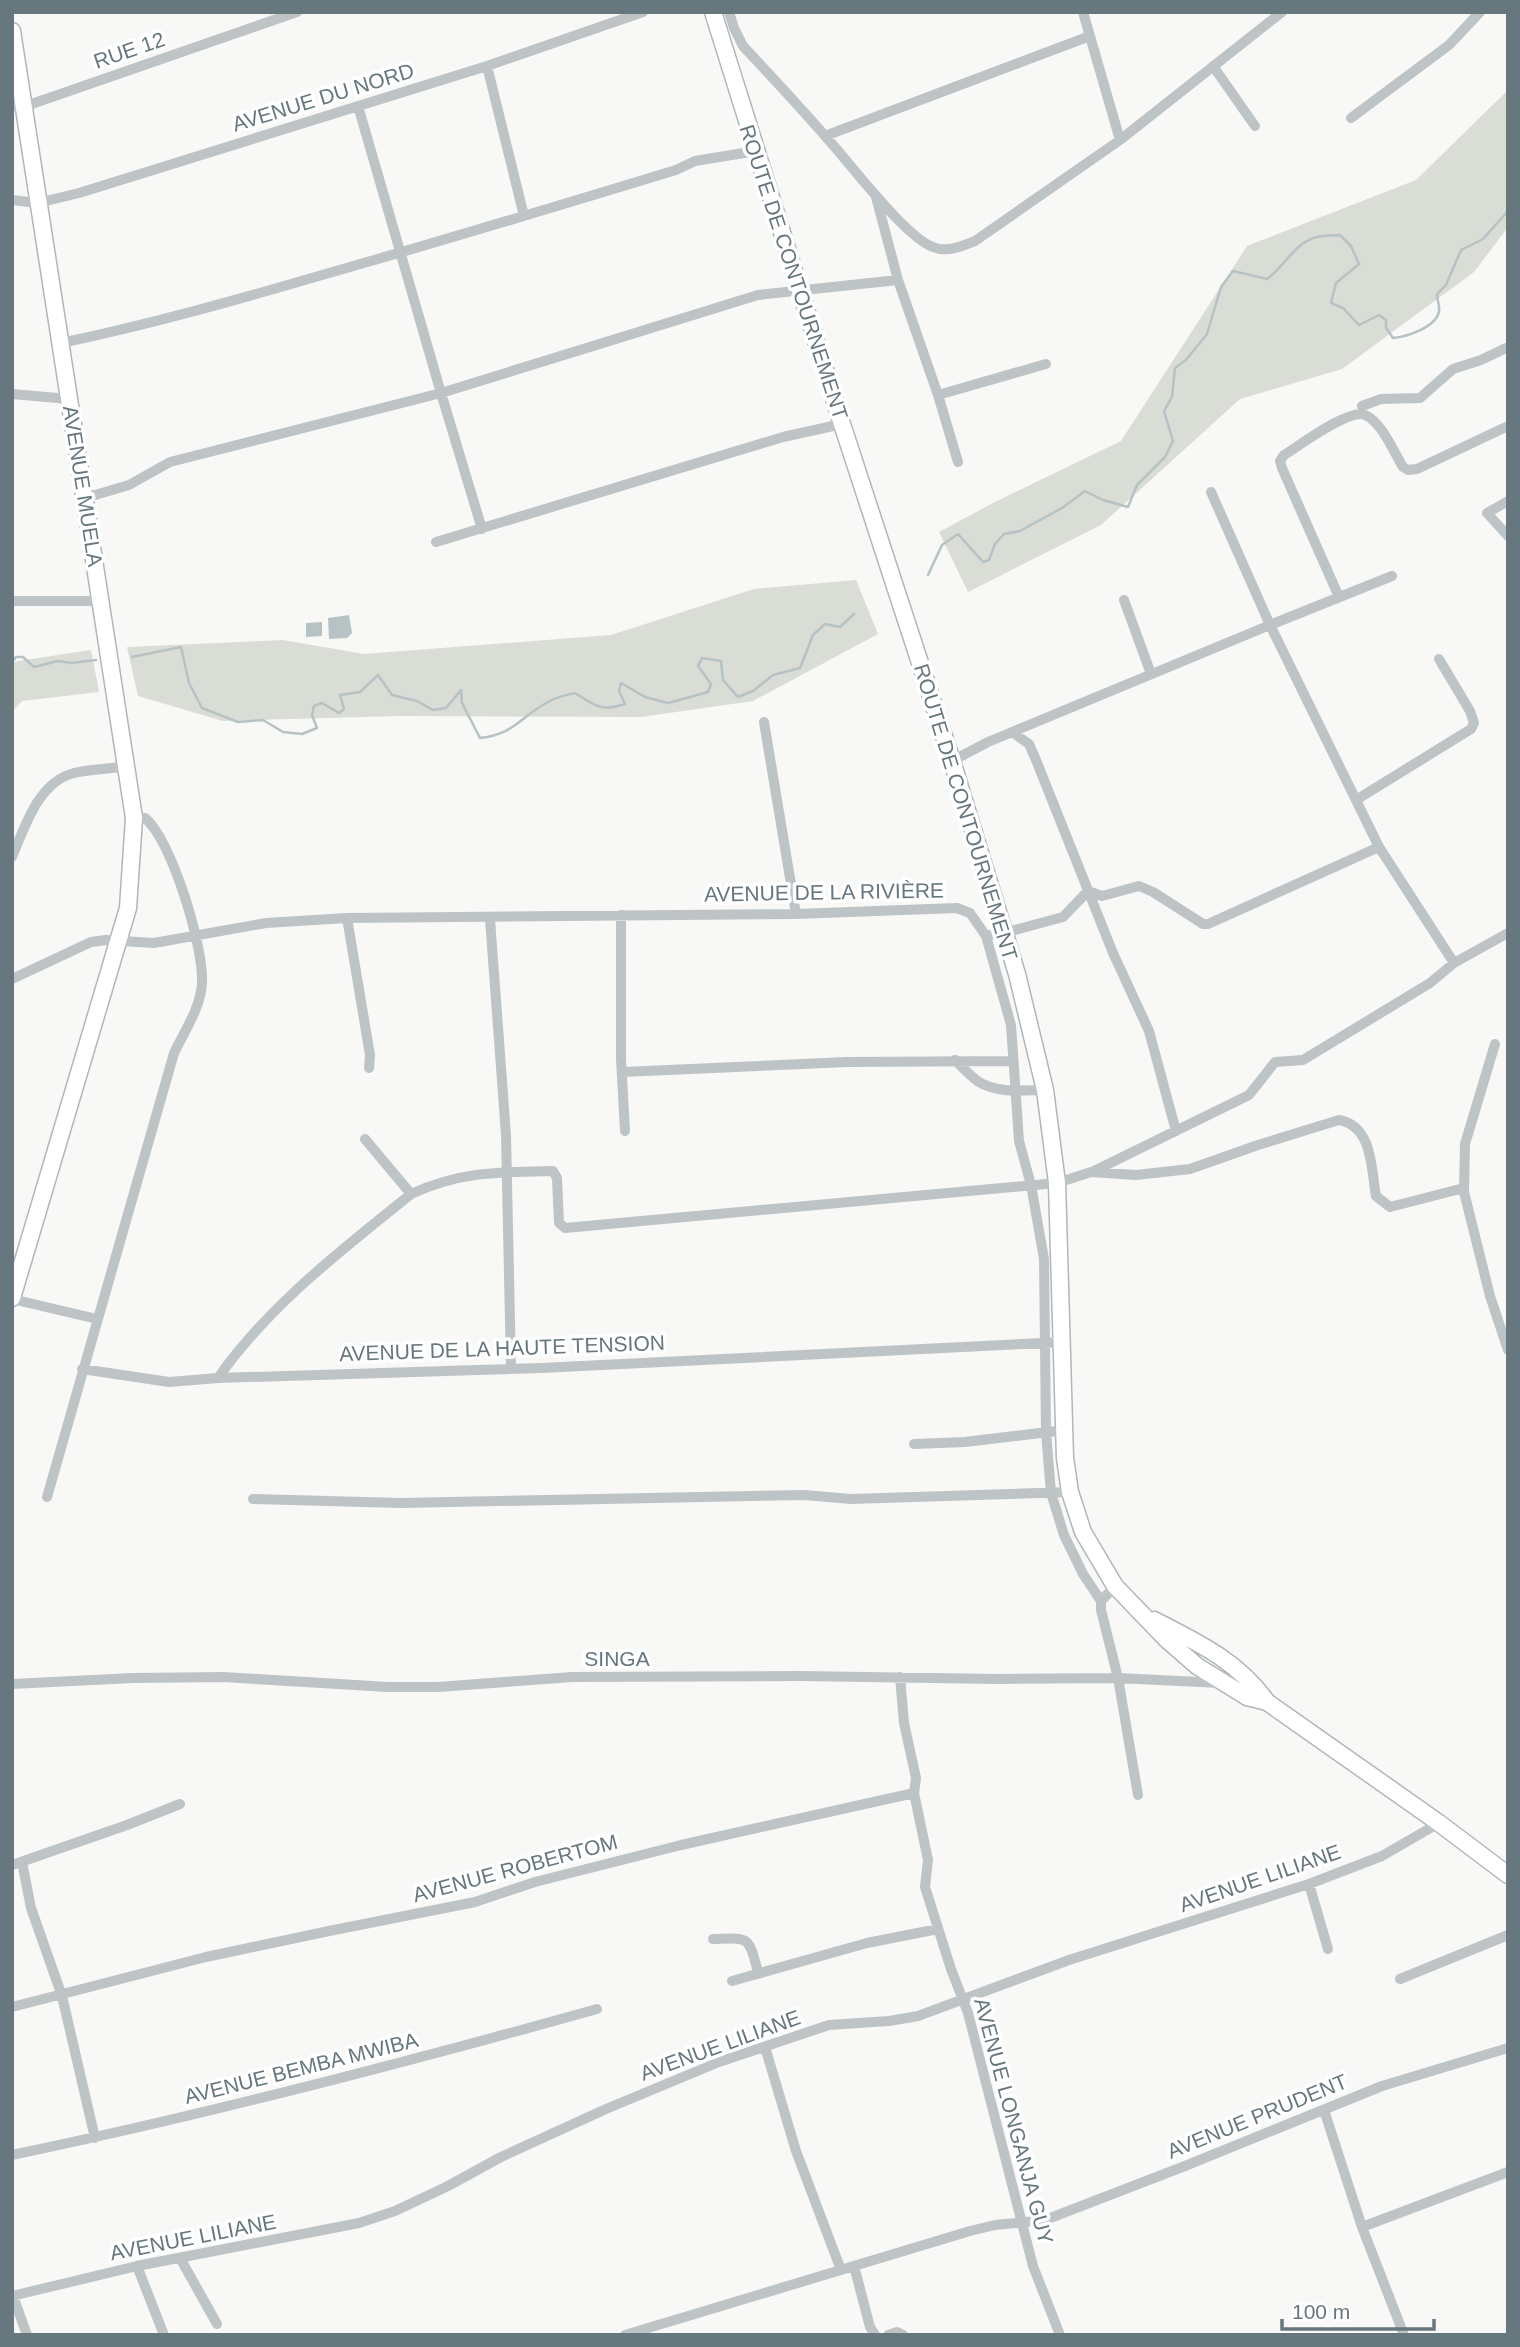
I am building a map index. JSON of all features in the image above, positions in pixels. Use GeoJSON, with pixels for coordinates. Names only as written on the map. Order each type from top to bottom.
{"type":"FeatureCollection","features":[{"type":"Feature","properties":{"kind":"street","name":"RUE 12"},"geometry":{"type":"LineString","coordinates":[[18,107],[297,12]]}},
{"type":"Feature","properties":{"kind":"street","name":"AVENUE DU NORD"},"geometry":{"type":"LineString","coordinates":[[12,200],[38,203],[114,182],[487,66],[643,12]]}},
{"type":"Feature","properties":{"kind":"street"},"geometry":{"type":"LineString","coordinates":[[1083,12],[1121,140]]}},
{"type":"Feature","properties":{"kind":"street"},"geometry":{"type":"LineString","coordinates":[[719,13],[734,28],[743,46],[875,194],[921,242],[936,249],[957,248],[975,241],[1121,140],[1282,12]]}},
{"type":"Feature","properties":{"kind":"street"},"geometry":{"type":"LineString","coordinates":[[1351,118],[1449,45],[1480,12]]}},
{"type":"Feature","properties":{"kind":"street","name":"ROUTE DE CONTOURNEMENT"},"geometry":{"type":"LineString","coordinates":[[719,13],[755,151],[1005,932],[1045,1090],[1057,1183],[1065,1458],[1070,1492],[1083,1532],[1115,1586],[1166,1639],[1197,1666],[1247,1697],[1266,1702],[1439,1823],[1508,1875]]}},
{"type":"Feature","properties":{"kind":"street","name":"AVENUE MUELA"},"geometry":{"type":"LineString","coordinates":[[12,31],[18,107],[38,203],[61,343],[134,818],[131,889],[120,941],[12,1298]]}},
{"type":"Feature","properties":{"kind":"street"},"geometry":{"type":"LineString","coordinates":[[825,136],[1090,36]]}},
{"type":"Feature","properties":{"kind":"street"},"geometry":{"type":"LineString","coordinates":[[487,66],[524,216]]}},
{"type":"Feature","properties":{"kind":"street"},"geometry":{"type":"LineString","coordinates":[[1213,66],[1255,126]]}},
{"type":"Feature","properties":{"kind":"street"},"geometry":{"type":"LineString","coordinates":[[358,106],[482,529]]}},
{"type":"Feature","properties":{"kind":"street"},"geometry":{"type":"LineString","coordinates":[[61,343],[172,318],[400,253],[676,170],[695,161],[755,151]]}},
{"type":"Feature","properties":{"kind":"street"},"geometry":{"type":"LineString","coordinates":[[875,194],[898,280],[958,462]]}},
{"type":"Feature","properties":{"kind":"street"},"geometry":{"type":"LineString","coordinates":[[85,498],[129,485],[170,462],[441,393],[758,295],[898,280]]}},
{"type":"Feature","properties":{"kind":"street"},"geometry":{"type":"LineString","coordinates":[[1362,406],[1381,399],[1420,398],[1453,369],[1506,348],[1508,350]]}},
{"type":"Feature","properties":{"kind":"street"},"geometry":{"type":"LineString","coordinates":[[938,395],[1046,364]]}},
{"type":"Feature","properties":{"kind":"street"},"geometry":{"type":"LineString","coordinates":[[12,394],[69,399]]}},
{"type":"Feature","properties":{"kind":"street"},"geometry":{"type":"LineString","coordinates":[[1339,597],[1282,468],[1280,461],[1284,456],[1341,419],[1356,414],[1366,415],[1386,436],[1403,467],[1408,470],[1417,469],[1508,426]]}},
{"type":"Feature","properties":{"kind":"street"},"geometry":{"type":"LineString","coordinates":[[436,542],[783,438],[842,424]]}},
{"type":"Feature","properties":{"kind":"street"},"geometry":{"type":"LineString","coordinates":[[1211,492],[1270,625],[1379,847],[1454,963]]}},
{"type":"Feature","properties":{"kind":"street"},"geometry":{"type":"LineString","coordinates":[[1508,501],[1487,513],[1508,536]]}},
{"type":"Feature","properties":{"kind":"street"},"geometry":{"type":"LineString","coordinates":[[952,761],[1012,732],[1392,576]]}},
{"type":"Feature","properties":{"kind":"street"},"geometry":{"type":"LineString","coordinates":[[1124,600],[1151,674]]}},
{"type":"Feature","properties":{"kind":"street"},"geometry":{"type":"LineString","coordinates":[[12,601],[101,601]]}},
{"type":"Feature","properties":{"kind":"street"},"geometry":{"type":"LineString","coordinates":[[1356,800],[1471,729],[1474,723],[1470,711],[1439,659]]}},
{"type":"Feature","properties":{"kind":"street"},"geometry":{"type":"LineString","coordinates":[[764,722],[796,914]]}},
{"type":"Feature","properties":{"kind":"street"},"geometry":{"type":"LineString","coordinates":[[1012,732],[1029,744],[1088,891],[1149,1031],[1176,1131]]}},
{"type":"Feature","properties":{"kind":"street"},"geometry":{"type":"LineString","coordinates":[[12,857],[42,795],[57,779],[73,773],[128,766]]}},
{"type":"Feature","properties":{"kind":"street"},"geometry":{"type":"LineString","coordinates":[[47,1497],[174,1053],[199,1000],[202,984],[201,967],[183,891],[165,845],[152,823],[145,818],[134,818]]}},
{"type":"Feature","properties":{"kind":"street"},"geometry":{"type":"LineString","coordinates":[[1088,891],[1102,896],[1139,886],[1203,924],[1208,924],[1379,847]]}},
{"type":"Feature","properties":{"kind":"street"},"geometry":{"type":"LineString","coordinates":[[1088,891],[1063,917],[986,936],[1011,1024],[1019,1140],[1031,1185],[1044,1259],[1046,1432],[1051,1493],[1064,1535],[1083,1574],[1101,1601],[1118,1678],[1138,1794]]}},
{"type":"Feature","properties":{"kind":"street","name":"AVENUE DE LA RIVIÈRE"},"geometry":{"type":"LineString","coordinates":[[12,979],[91,942],[155,943],[266,923],[347,918],[491,919],[796,914],[957,908],[970,913],[986,936]]}},
{"type":"Feature","properties":{"kind":"street"},"geometry":{"type":"LineString","coordinates":[[621,915],[625,1131]]}},
{"type":"Feature","properties":{"kind":"street"},"geometry":{"type":"LineString","coordinates":[[347,918],[370,1055],[369,1068]]}},
{"type":"Feature","properties":{"kind":"street"},"geometry":{"type":"LineString","coordinates":[[491,919],[508,1171],[510,1368]]}},
{"type":"Feature","properties":{"kind":"street"},"geometry":{"type":"LineString","coordinates":[[218,1378],[243,1345],[305,1281],[411,1194],[428,1186],[472,1173],[553,1171],[556,1173],[558,1223],[565,1228],[1057,1183],[1091,1172],[1249,1095],[1275,1062],[1303,1060],[1430,983],[1454,963],[1508,933]]}},
{"type":"Feature","properties":{"kind":"street"},"geometry":{"type":"LineString","coordinates":[[1495,1044],[1465,1144],[1464,1192],[1490,1296],[1508,1350]]}},
{"type":"Feature","properties":{"kind":"street"},"geometry":{"type":"LineString","coordinates":[[954,1060],[979,1082],[1001,1090],[1045,1090]]}},
{"type":"Feature","properties":{"kind":"street"},"geometry":{"type":"LineString","coordinates":[[623,1072],[847,1062],[1013,1062]]}},
{"type":"Feature","properties":{"kind":"street"},"geometry":{"type":"LineString","coordinates":[[1091,1172],[1136,1175],[1190,1169],[1339,1121],[1349,1122],[1356,1127],[1369,1147],[1376,1196],[1390,1207],[1460,1189],[1464,1192]]}},
{"type":"Feature","properties":{"kind":"street"},"geometry":{"type":"LineString","coordinates":[[365,1139],[411,1194]]}},
{"type":"Feature","properties":{"kind":"street"},"geometry":{"type":"LineString","coordinates":[[12,1298],[97,1319]]}},
{"type":"Feature","properties":{"kind":"street","name":"AVENUE DE LA HAUTE TENSION"},"geometry":{"type":"LineString","coordinates":[[82,1369],[169,1382],[1063,1342]]}},
{"type":"Feature","properties":{"kind":"street"},"geometry":{"type":"LineString","coordinates":[[914,1444],[965,1442],[1065,1430]]}},
{"type":"Feature","properties":{"kind":"street"},"geometry":{"type":"LineString","coordinates":[[253,1499],[401,1503],[804,1495],[851,1499],[1070,1492]]}},
{"type":"Feature","properties":{"kind":"street"},"geometry":{"type":"LineString","coordinates":[[1101,1601],[1115,1586]]}},
{"type":"Feature","properties":{"kind":"street","name":"ROUTE DE CONTOURNEMENT"},"geometry":{"type":"LineString","coordinates":[[1144,1615],[1209,1648],[1236,1667],[1266,1702]]}},
{"type":"Feature","properties":{"kind":"street","name":"SINGA"},"geometry":{"type":"LineString","coordinates":[[12,1684],[223,1677],[388,1687],[572,1677],[1118,1678],[1223,1683]]}},
{"type":"Feature","properties":{"kind":"street"},"geometry":{"type":"LineString","coordinates":[[900,1677],[904,1723],[916,1778],[914,1793]]}},
{"type":"Feature","properties":{"kind":"street","name":"AVENUE LONGANJA GUY"},"geometry":{"type":"LineString","coordinates":[[914,1793],[928,1860],[925,1887],[958,1992],[963,2000],[1034,2266],[1060,2335]]}},
{"type":"Feature","properties":{"kind":"street","name":"AVENUE ROBERTOM"},"geometry":{"type":"LineString","coordinates":[[12,2007],[206,1957],[475,1902],[535,1882],[681,1845],[914,1793]]}},
{"type":"Feature","properties":{"kind":"street"},"geometry":{"type":"LineString","coordinates":[[95,2138],[62,1996],[17,1863],[180,1804]]}},
{"type":"Feature","properties":{"kind":"street","name":"AVENUE LILIANE"},"geometry":{"type":"LineString","coordinates":[[13,2296],[138,2266],[359,2223],[396,2211],[501,2157],[719,2062],[829,2025],[918,2016],[1069,1960],[1309,1884],[1382,1856],[1439,1823]]}},
{"type":"Feature","properties":{"kind":"street"},"geometry":{"type":"LineString","coordinates":[[1309,1884],[1328,1949]]}},
{"type":"Feature","properties":{"kind":"street"},"geometry":{"type":"LineString","coordinates":[[732,1981],[867,1943],[938,1929]]}},
{"type":"Feature","properties":{"kind":"street"},"geometry":{"type":"LineString","coordinates":[[1400,1979],[1508,1935]]}},
{"type":"Feature","properties":{"kind":"street"},"geometry":{"type":"LineString","coordinates":[[713,1939],[746,1940],[751,1946],[758,1972]]}},
{"type":"Feature","properties":{"kind":"street","name":"AVENUE BEMBA MWIBA"},"geometry":{"type":"LineString","coordinates":[[12,2154],[95,2138],[429,2056],[597,2009]]}},
{"type":"Feature","properties":{"kind":"street"},"geometry":{"type":"LineString","coordinates":[[765,2047],[796,2151],[841,2270]]}},
{"type":"Feature","properties":{"kind":"street","name":"AVENUE PRUDENT"},"geometry":{"type":"LineString","coordinates":[[625,2335],[970,2231],[1022,2221],[1045,2220],[1382,2086],[1508,2048]]}},
{"type":"Feature","properties":{"kind":"street"},"geometry":{"type":"LineString","coordinates":[[1324,2110],[1362,2227],[1405,2335]]}},
{"type":"Feature","properties":{"kind":"street"},"geometry":{"type":"LineString","coordinates":[[1362,2227],[1508,2172]]}},
{"type":"Feature","properties":{"kind":"street"},"geometry":{"type":"LineString","coordinates":[[180,2258],[217,2324]]}},
{"type":"Feature","properties":{"kind":"street"},"geometry":{"type":"LineString","coordinates":[[138,2266],[164,2335]]}},
{"type":"Feature","properties":{"kind":"street"},"geometry":{"type":"LineString","coordinates":[[854,2266],[870,2327],[875,2335]]}},
{"type":"Feature","properties":{"kind":"street"},"geometry":{"type":"LineString","coordinates":[[13,2296],[27,2335]]}},
{"type":"Feature","properties":{"kind":"street"},"geometry":{"type":"LineString","coordinates":[[888,2335],[897,2332],[903,2335]]}},
{"type":"Feature","properties":{"kind":"shaded area"},"geometry":{"type":"Polygon","coordinates":[[[1508,90],[1508,227],[1474,272],[1342,369],[1240,399],[1101,525],[968,592],[939,532],[1121,441],[1247,246],[1416,180],[1508,90]]]}},
{"type":"Feature","properties":{"kind":"shaded area"},"geometry":{"type":"Polygon","coordinates":[[[856,580],[878,634],[753,701],[641,717],[399,716],[223,721],[138,696],[127,647],[283,640],[364,654],[611,635],[754,589],[856,580]]]}},
{"type":"Feature","properties":{"kind":"shaded area"},"geometry":{"type":"Polygon","coordinates":[[[349,615],[352,633],[347,638],[329,639],[328,618],[349,615]]]}},
{"type":"Feature","properties":{"kind":"shaded area"},"geometry":{"type":"Polygon","coordinates":[[[322,622],[322,636],[306,637],[306,623],[322,622]]]}},
{"type":"Feature","properties":{"kind":"shaded area"},"geometry":{"type":"Polygon","coordinates":[[[91,650],[99,692],[22,701],[12,712],[12,662],[91,650]]]}},
{"type":"Feature","properties":{"kind":"waterway"},"geometry":{"type":"LineString","coordinates":[[928,575],[942,545],[958,534],[983,562],[989,560],[995,544],[1004,534],[1020,531],[1062,508],[1085,491],[1103,500],[1128,507],[1137,485],[1165,457],[1173,441],[1164,411],[1172,397],[1175,368],[1186,360],[1207,334],[1221,287],[1233,271],[1267,279],[1302,244],[1320,236],[1340,235],[1351,246],[1359,264],[1336,283],[1331,303],[1343,308],[1359,325],[1379,315],[1386,320],[1386,328],[1393,338],[1399,337],[1433,322],[1439,311],[1437,294],[1446,285],[1461,250],[1483,239],[1508,211]]}},
{"type":"Feature","properties":{"kind":"waterway"},"geometry":{"type":"LineString","coordinates":[[132,657],[181,647],[189,683],[202,708],[238,722],[263,720],[283,732],[302,734],[317,728],[312,715],[314,706],[322,703],[339,713],[344,709],[340,695],[360,692],[378,675],[392,695],[417,701],[433,710],[446,708],[461,690],[462,703],[480,738],[510,729],[548,702],[575,693],[604,707],[625,704],[619,691],[621,683],[645,697],[668,703],[708,692],[711,684],[698,666],[702,658],[721,661],[723,680],[738,697],[753,691],[773,675],[800,668],[813,635],[825,624],[840,627],[854,614]]}},
{"type":"Feature","properties":{"kind":"waterway"},"geometry":{"type":"LineString","coordinates":[[12,662],[16,657],[23,657],[34,667],[58,661],[71,663],[96,660]]}}]}
